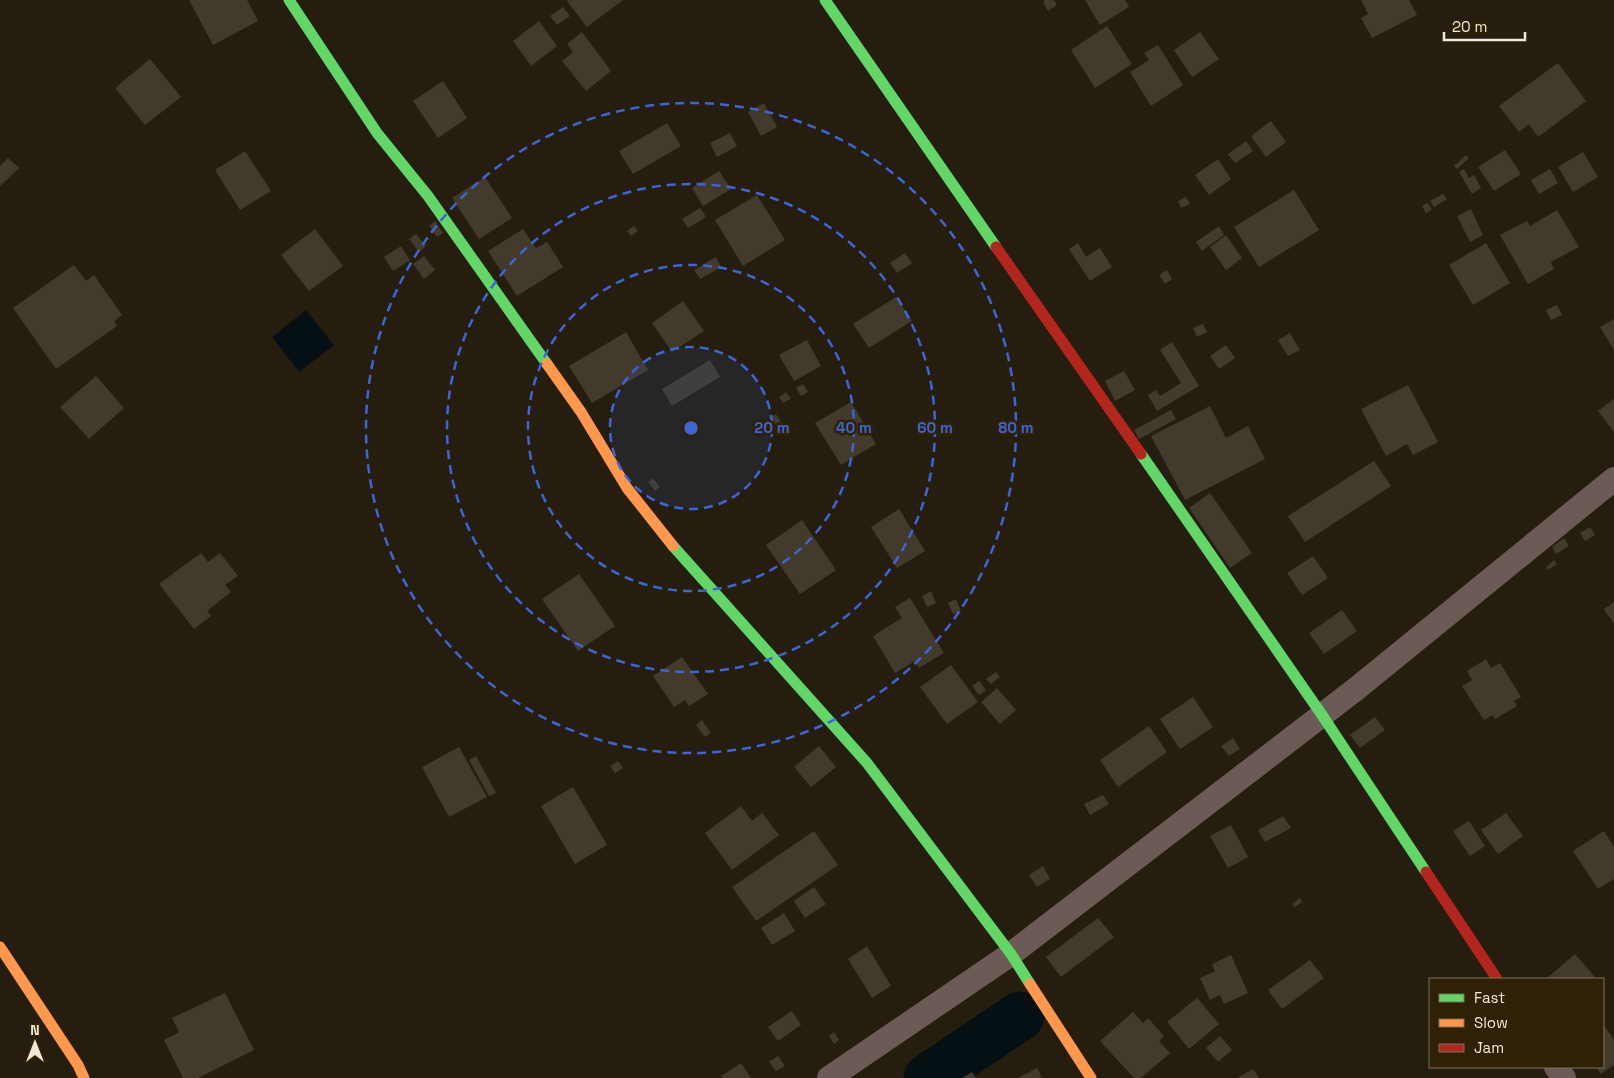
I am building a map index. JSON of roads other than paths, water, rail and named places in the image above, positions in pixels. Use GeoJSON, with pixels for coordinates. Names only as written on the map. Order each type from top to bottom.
{"type":"FeatureCollection","features":[{"type":"Feature","properties":{"kind":"street"},"geometry":{"type":"LineString","coordinates":[[289,0],[376,133],[428,196],[581,412],[627,488],[678,553],[868,763],[1011,954],[1090,1078]]}},
{"type":"Feature","properties":{"kind":"street"},"geometry":{"type":"LineString","coordinates":[[825,0],[1322,715],[1496,978]]}},
{"type":"Feature","properties":{"kind":"street"},"geometry":{"type":"LineString","coordinates":[[829,1078],[1011,954],[1356,689],[1614,479]]}},
{"type":"Feature","properties":{"kind":"street"},"geometry":{"type":"LineString","coordinates":[[0,947],[78,1065],[84,1078]]}},
{"type":"Feature","properties":{"kind":"waterway"},"geometry":{"type":"LineString","coordinates":[[928,1078],[1020,1016]]}}]}
